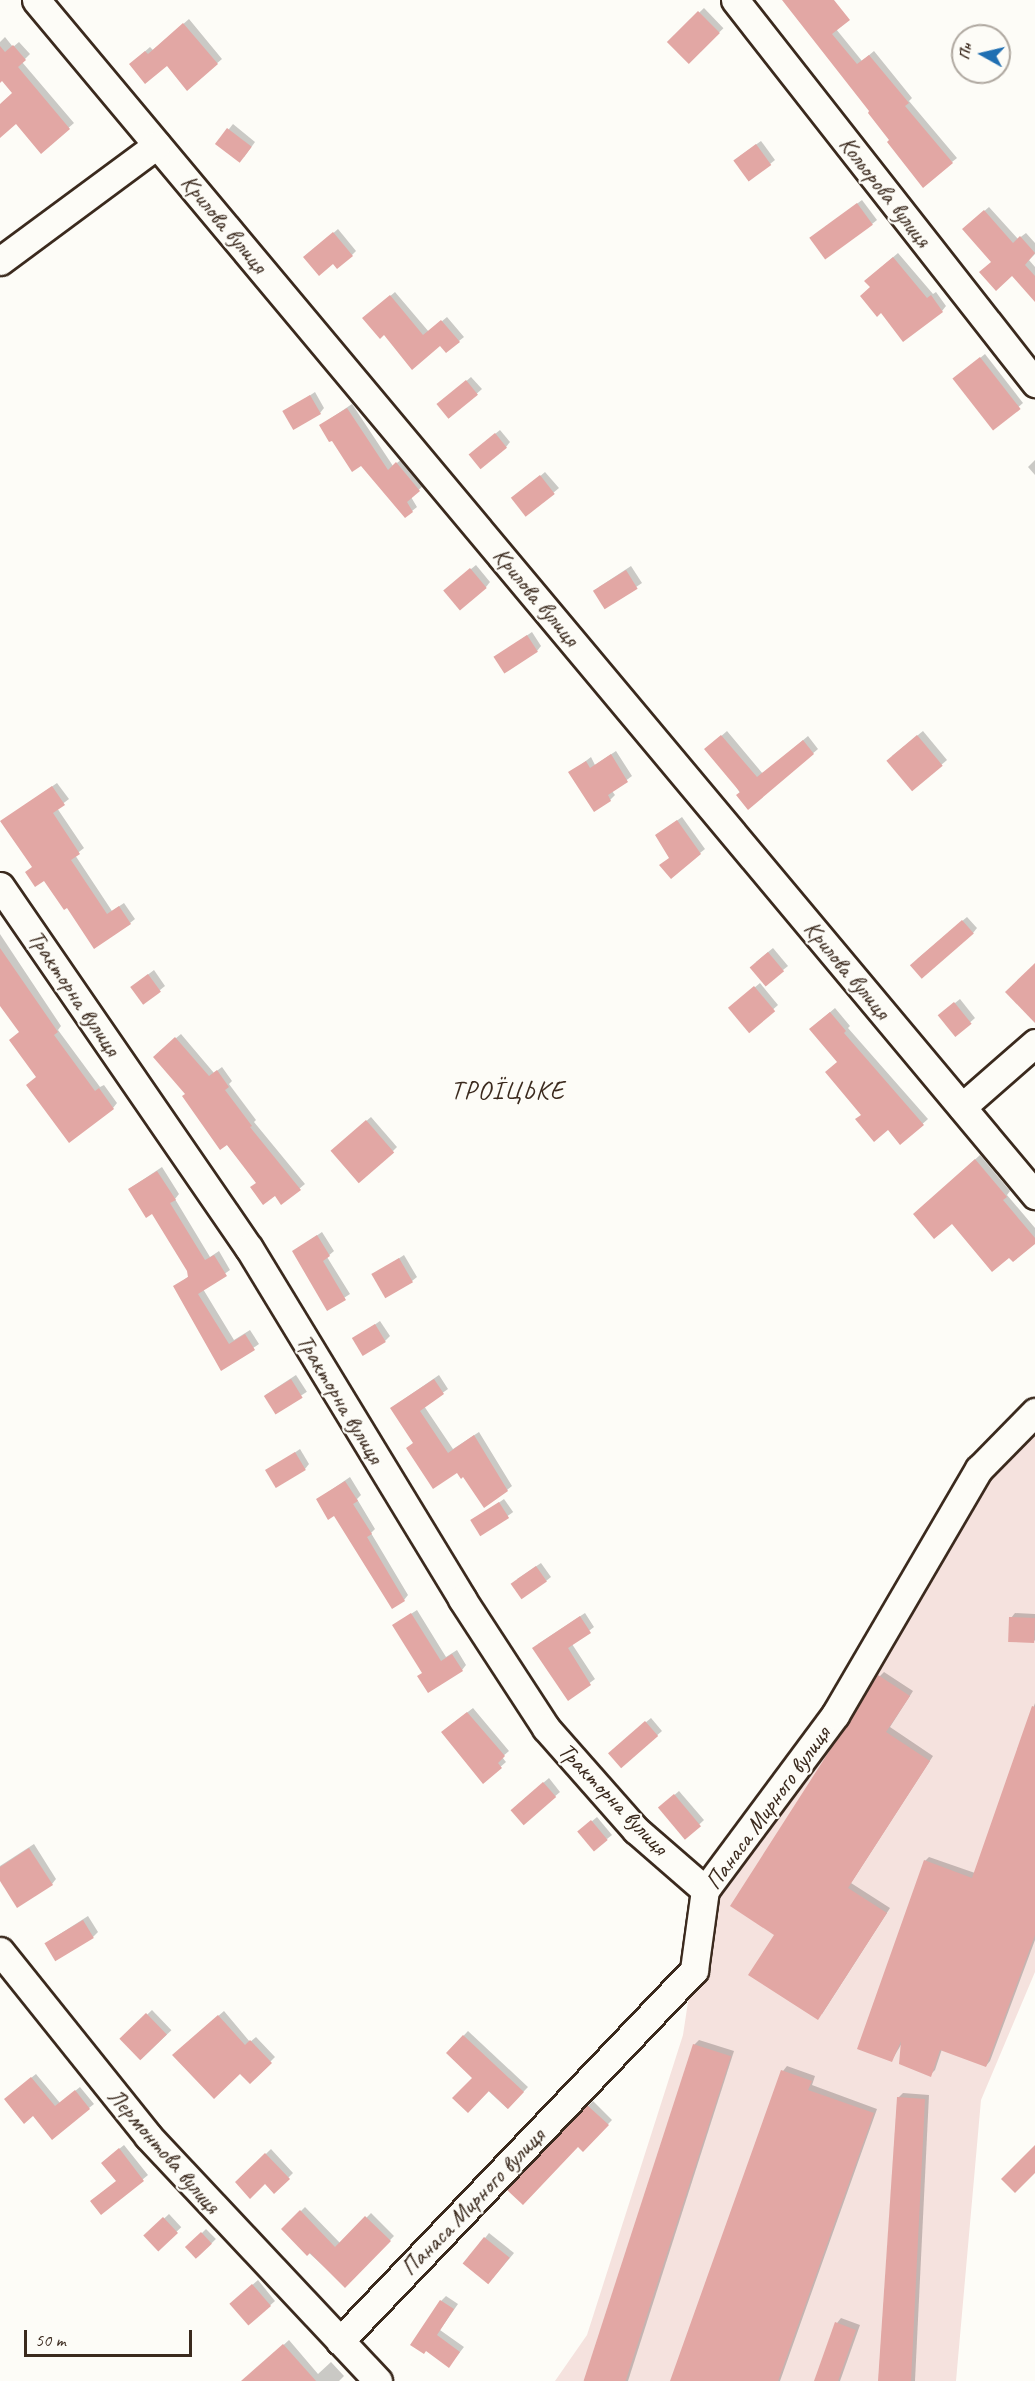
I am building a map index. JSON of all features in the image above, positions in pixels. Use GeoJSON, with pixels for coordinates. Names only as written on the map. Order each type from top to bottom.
{"type":"FeatureCollection","features":[{"type":"Feature","properties":{"kind":"street","name":"Крилова вулиця"},"geometry":{"type":"LineString","coordinates":[[36,0],[1035,1195]]}},
{"type":"Feature","properties":{"kind":"street","name":"Кольорова вулиця"},"geometry":{"type":"LineString","coordinates":[[735,0],[1035,383]]}},
{"type":"Feature","properties":{"kind":"street"},"geometry":{"type":"LineString","coordinates":[[0,261],[157,145]]}},
{"type":"Feature","properties":{"kind":"street","name":"Тракторна вулиця"},"geometry":{"type":"LineString","coordinates":[[0,886],[249,1248],[462,1599],[546,1728],[636,1830],[705,1890]]}},
{"type":"Feature","properties":{"kind":"street"},"geometry":{"type":"LineString","coordinates":[[962,1107],[1035,1043]]}},
{"type":"Feature","properties":{"kind":"street","name":"Панаса Мирного вулиця"},"geometry":{"type":"LineString","coordinates":[[340,2341],[694,1970],[705,1890],[835,1715],[979,1469],[1035,1412]]}},
{"type":"Feature","properties":{"kind":"street","name":"Лермонтова вулиця"},"geometry":{"type":"LineString","coordinates":[[0,1951],[148,2136],[378,2381]]}},
{"type":"Feature","properties":{"kind":"shaded area"},"geometry":{"type":"Polygon","coordinates":[[[1035,1412],[1035,1972],[981,2100],[956,2381],[555,2381],[587,2335],[683,2035],[705,1890],[934,1544],[1035,1412]]]}},
{"type":"Feature","properties":{"kind":"building"},"geometry":{"type":"Polygon","coordinates":[[[782,0],[834,0],[850,20],[832,34],[857,64],[869,55],[909,103],[905,106],[953,163],[923,188],[887,142],[889,140],[868,113],[869,111],[782,0]]]}},
{"type":"Feature","properties":{"kind":"building"},"geometry":{"type":"Polygon","coordinates":[[[698,11],[720,33],[689,64],[667,42],[698,11]]]}},
{"type":"Feature","properties":{"kind":"building"},"geometry":{"type":"Polygon","coordinates":[[[183,23],[218,64],[187,91],[167,66],[145,84],[129,64],[145,51],[148,54],[183,23]]]}},
{"type":"Feature","properties":{"kind":"building"},"geometry":{"type":"Polygon","coordinates":[[[13,45],[26,60],[18,67],[70,129],[41,154],[16,124],[0,138],[0,104],[12,93],[2,81],[0,83],[0,46],[5,52],[13,45]]]}},
{"type":"Feature","properties":{"kind":"building"},"geometry":{"type":"Polygon","coordinates":[[[227,128],[252,147],[240,163],[215,144],[227,128]]]}},
{"type":"Feature","properties":{"kind":"building"},"geometry":{"type":"Polygon","coordinates":[[[756,144],[771,165],[749,181],[733,160],[756,144]]]}},
{"type":"Feature","properties":{"kind":"building"},"geometry":{"type":"Polygon","coordinates":[[[857,203],[873,225],[825,260],[809,238],[857,203]]]}},
{"type":"Feature","properties":{"kind":"building"},"geometry":{"type":"Polygon","coordinates":[[[984,210],[1013,243],[1020,236],[1035,253],[1025,265],[1035,276],[1035,302],[1012,276],[996,291],[979,272],[991,262],[962,229],[984,210]]]}},
{"type":"Feature","properties":{"kind":"building"},"geometry":{"type":"Polygon","coordinates":[[[333,232],[353,256],[337,269],[333,264],[319,276],[303,257],[333,232]]]}},
{"type":"Feature","properties":{"kind":"building"},"geometry":{"type":"Polygon","coordinates":[[[893,257],[927,298],[931,295],[943,312],[903,342],[881,313],[877,317],[860,296],[870,287],[864,281],[893,257]]]}},
{"type":"Feature","properties":{"kind":"building"},"geometry":{"type":"Polygon","coordinates":[[[390,295],[423,335],[441,320],[460,342],[446,353],[440,346],[412,370],[384,335],[380,339],[362,318],[390,295]]]}},
{"type":"Feature","properties":{"kind":"building"},"geometry":{"type":"Polygon","coordinates":[[[980,357],[1021,409],[993,431],[952,379],[980,357]]]}},
{"type":"Feature","properties":{"kind":"building"},"geometry":{"type":"Polygon","coordinates":[[[466,380],[478,395],[448,419],[436,404],[466,380]]]}},
{"type":"Feature","properties":{"kind":"building"},"geometry":{"type":"Polygon","coordinates":[[[310,395],[321,414],[293,430],[282,411],[310,395]]]}},
{"type":"Feature","properties":{"kind":"building"},"geometry":{"type":"Polygon","coordinates":[[[347,408],[388,470],[396,462],[420,491],[407,502],[413,512],[405,518],[361,466],[352,472],[319,425],[347,408]]]}},
{"type":"Feature","properties":{"kind":"building"},"geometry":{"type":"Polygon","coordinates":[[[495,433],[507,448],[481,469],[469,454],[495,433]]]}},
{"type":"Feature","properties":{"kind":"building"},"geometry":{"type":"Polygon","coordinates":[[[540,475],[555,494],[526,517],[511,498],[540,475]]]}},
{"type":"Feature","properties":{"kind":"building"},"geometry":{"type":"Polygon","coordinates":[[[470,568],[487,588],[460,610],[443,590],[470,568]]]}},
{"type":"Feature","properties":{"kind":"building"},"geometry":{"type":"Polygon","coordinates":[[[626,570],[638,589],[605,609],[593,591],[626,570]]]}},
{"type":"Feature","properties":{"kind":"building"},"geometry":{"type":"Polygon","coordinates":[[[527,635],[538,652],[504,674],[493,657],[527,635]]]}},
{"type":"Feature","properties":{"kind":"building"},"geometry":{"type":"Polygon","coordinates":[[[721,735],[757,777],[803,740],[814,754],[748,810],[736,795],[740,792],[704,749],[721,735]]]}},
{"type":"Feature","properties":{"kind":"building"},"geometry":{"type":"Polygon","coordinates":[[[917,735],[943,766],[912,791],[886,761],[917,735]]]}},
{"type":"Feature","properties":{"kind":"building"},"geometry":{"type":"Polygon","coordinates":[[[611,754],[628,782],[608,795],[611,801],[594,812],[568,772],[586,761],[590,768],[611,754]]]}},
{"type":"Feature","properties":{"kind":"building"},"geometry":{"type":"Polygon","coordinates":[[[52,786],[65,805],[53,813],[80,854],[71,860],[107,914],[119,906],[131,924],[94,949],[67,908],[64,910],[44,881],[35,887],[25,872],[32,867],[0,821],[52,786]]]}},
{"type":"Feature","properties":{"kind":"building"},"geometry":{"type":"Polygon","coordinates":[[[677,820],[701,854],[671,879],[659,865],[669,858],[655,835],[677,820]]]}},
{"type":"Feature","properties":{"kind":"building"},"geometry":{"type":"Polygon","coordinates":[[[962,920],[974,934],[922,979],[910,965],[962,920]]]}},
{"type":"Feature","properties":{"kind":"building"},"geometry":{"type":"Polygon","coordinates":[[[0,948],[58,1032],[54,1035],[95,1091],[99,1088],[114,1109],[69,1143],[26,1085],[36,1077],[9,1040],[19,1032],[0,1006],[0,948]]]}},
{"type":"Feature","properties":{"kind":"building"},"geometry":{"type":"Polygon","coordinates":[[[768,952],[784,971],[766,987],[750,967],[768,952]]]}},
{"type":"Feature","properties":{"kind":"building"},"geometry":{"type":"Polygon","coordinates":[[[1035,963],[1035,1023],[1005,992],[1035,963]]]}},
{"type":"Feature","properties":{"kind":"building"},"geometry":{"type":"Polygon","coordinates":[[[148,974],[161,992],[143,1005],[130,987],[148,974]]]}},
{"type":"Feature","properties":{"kind":"building"},"geometry":{"type":"Polygon","coordinates":[[[754,986],[775,1011],[749,1033],[728,1008],[754,986]]]}},
{"type":"Feature","properties":{"kind":"building"},"geometry":{"type":"Polygon","coordinates":[[[954,1002],[972,1024],[955,1037],[938,1015],[954,1002]]]}},
{"type":"Feature","properties":{"kind":"building"},"geometry":{"type":"Polygon","coordinates":[[[830,1012],[846,1031],[844,1033],[924,1125],[900,1145],[888,1130],[874,1142],[855,1119],[861,1115],[825,1072],[837,1062],[809,1029],[830,1012]]]}},
{"type":"Feature","properties":{"kind":"building"},"geometry":{"type":"Polygon","coordinates":[[[175,1037],[209,1076],[217,1070],[229,1087],[225,1090],[252,1126],[250,1127],[301,1190],[281,1205],[275,1196],[263,1205],[250,1187],[256,1183],[227,1145],[220,1150],[182,1096],[185,1094],[153,1057],[175,1037]]]}},
{"type":"Feature","properties":{"kind":"building"},"geometry":{"type":"Polygon","coordinates":[[[366,1120],[394,1152],[359,1183],[331,1151],[366,1120]]]}},
{"type":"Feature","properties":{"kind":"building"},"geometry":{"type":"Polygon","coordinates":[[[975,1159],[1007,1197],[1003,1200],[1035,1238],[1035,1244],[1013,1262],[1009,1258],[992,1272],[952,1224],[934,1239],[913,1214],[975,1159]]]}},
{"type":"Feature","properties":{"kind":"building"},"geometry":{"type":"Polygon","coordinates":[[[157,1171],[176,1200],[170,1203],[205,1260],[214,1255],[227,1276],[198,1294],[229,1344],[245,1334],[255,1350],[221,1371],[173,1286],[188,1277],[187,1271],[152,1214],[146,1218],[128,1189],[157,1171]]]}},
{"type":"Feature","properties":{"kind":"building"},"geometry":{"type":"Polygon","coordinates":[[[317,1235],[330,1256],[323,1261],[346,1300],[327,1311],[292,1251],[317,1235]]]}},
{"type":"Feature","properties":{"kind":"building"},"geometry":{"type":"Polygon","coordinates":[[[399,1258],[413,1282],[385,1298],[371,1274],[399,1258]]]}},
{"type":"Feature","properties":{"kind":"building"},"geometry":{"type":"Polygon","coordinates":[[[375,1324],[386,1342],[363,1356],[352,1338],[375,1324]]]}},
{"type":"Feature","properties":{"kind":"building"},"geometry":{"type":"Polygon","coordinates":[[[291,1379],[303,1398],[276,1415],[264,1396],[291,1379]]]}},
{"type":"Feature","properties":{"kind":"building"},"geometry":{"type":"Polygon","coordinates":[[[434,1379],[444,1394],[420,1411],[448,1453],[474,1435],[508,1491],[484,1508],[463,1477],[461,1479],[457,1473],[433,1489],[406,1448],[413,1443],[390,1408],[434,1379]]]}},
{"type":"Feature","properties":{"kind":"building"},"geometry":{"type":"Polygon","coordinates":[[[295,1452],[306,1470],[276,1488],[265,1470],[295,1452]]]}},
{"type":"Feature","properties":{"kind":"building"},"geometry":{"type":"Polygon","coordinates":[[[345,1481],[358,1501],[353,1504],[372,1534],[367,1537],[405,1601],[392,1609],[334,1516],[328,1520],[316,1499],[345,1481]]]}},
{"type":"Feature","properties":{"kind":"building"},"geometry":{"type":"Polygon","coordinates":[[[499,1502],[509,1518],[480,1536],[470,1520],[499,1502]]]}},
{"type":"Feature","properties":{"kind":"building"},"geometry":{"type":"Polygon","coordinates":[[[536,1566],[547,1582],[522,1599],[511,1584],[536,1566]]]}},
{"type":"Feature","properties":{"kind":"building"},"geometry":{"type":"Polygon","coordinates":[[[411,1613],[441,1661],[452,1654],[463,1671],[428,1693],[417,1676],[422,1673],[392,1625],[411,1613]]]}},
{"type":"Feature","properties":{"kind":"building"},"geometry":{"type":"Polygon","coordinates":[[[580,1616],[591,1633],[568,1648],[591,1685],[568,1701],[532,1648],[580,1616]]]}},
{"type":"Feature","properties":{"kind":"building"},"geometry":{"type":"Polygon","coordinates":[[[1009,1617],[1035,1618],[1034,1643],[1008,1642],[1009,1617]]]}},
{"type":"Feature","properties":{"kind":"building"},"geometry":{"type":"Polygon","coordinates":[[[878,1675],[910,1696],[886,1732],[930,1761],[848,1888],[887,1913],[818,2020],[748,1975],[774,1935],[730,1906],[878,1675]]]}},
{"type":"Feature","properties":{"kind":"building"},"geometry":{"type":"Polygon","coordinates":[[[1032,1706],[1035,1707],[1035,1935],[986,2067],[940,2050],[931,2077],[899,2064],[901,2041],[892,2062],[857,2049],[924,1860],[972,1878],[1032,1706]]]}},
{"type":"Feature","properties":{"kind":"building"},"geometry":{"type":"Polygon","coordinates":[[[467,1712],[505,1756],[498,1763],[502,1768],[483,1784],[441,1732],[467,1712]]]}},
{"type":"Feature","properties":{"kind":"building"},"geometry":{"type":"Polygon","coordinates":[[[645,1721],[658,1736],[621,1768],[608,1753],[645,1721]]]}},
{"type":"Feature","properties":{"kind":"building"},"geometry":{"type":"Polygon","coordinates":[[[543,1782],[556,1797],[524,1825],[511,1810],[543,1782]]]}},
{"type":"Feature","properties":{"kind":"building"},"geometry":{"type":"Polygon","coordinates":[[[674,1794],[701,1826],[685,1840],[658,1807],[674,1794]]]}},
{"type":"Feature","properties":{"kind":"building"},"geometry":{"type":"Polygon","coordinates":[[[591,1820],[608,1840],[594,1851],[577,1832],[591,1820]]]}},
{"type":"Feature","properties":{"kind":"building"},"geometry":{"type":"Polygon","coordinates":[[[29,1848],[53,1885],[17,1908],[0,1881],[0,1867],[29,1848]]]}},
{"type":"Feature","properties":{"kind":"building"},"geometry":{"type":"Polygon","coordinates":[[[83,1920],[94,1938],[55,1961],[44,1943],[83,1920]]]}},
{"type":"Feature","properties":{"kind":"building"},"geometry":{"type":"Polygon","coordinates":[[[146,2013],[167,2035],[140,2060],[119,2039],[146,2013]]]}},
{"type":"Feature","properties":{"kind":"building"},"geometry":{"type":"Polygon","coordinates":[[[218,2015],[245,2045],[250,2040],[272,2063],[250,2084],[240,2074],[214,2099],[172,2055],[218,2015]]]}},
{"type":"Feature","properties":{"kind":"building"},"geometry":{"type":"Polygon","coordinates":[[[463,2035],[524,2092],[508,2109],[489,2091],[468,2113],[452,2098],[472,2078],[446,2053],[463,2035]]]}},
{"type":"Feature","properties":{"kind":"building"},"geometry":{"type":"Polygon","coordinates":[[[693,2044],[731,2056],[626,2381],[584,2381],[693,2044]]]}},
{"type":"Feature","properties":{"kind":"building"},"geometry":{"type":"Polygon","coordinates":[[[781,2070],[812,2081],[808,2090],[874,2113],[778,2381],[670,2381],[781,2070]]]}},
{"type":"Feature","properties":{"kind":"building"},"geometry":{"type":"Polygon","coordinates":[[[31,2077],[55,2106],[75,2090],[90,2109],[52,2140],[33,2116],[24,2124],[4,2099],[31,2077]]]}},
{"type":"Feature","properties":{"kind":"building"},"geometry":{"type":"Polygon","coordinates":[[[897,2097],[925,2099],[911,2381],[878,2381],[897,2097]]]}},
{"type":"Feature","properties":{"kind":"building"},"geometry":{"type":"Polygon","coordinates":[[[587,2105],[609,2125],[583,2152],[578,2147],[523,2205],[506,2189],[587,2105]]]}},
{"type":"Feature","properties":{"kind":"building"},"geometry":{"type":"Polygon","coordinates":[[[1035,2145],[1035,2173],[1015,2193],[1001,2179],[1035,2145]]]}},
{"type":"Feature","properties":{"kind":"building"},"geometry":{"type":"Polygon","coordinates":[[[119,2148],[144,2181],[101,2215],[90,2201],[116,2181],[101,2163],[119,2148]]]}},
{"type":"Feature","properties":{"kind":"building"},"geometry":{"type":"Polygon","coordinates":[[[265,2153],[290,2179],[274,2194],[265,2184],[250,2199],[235,2182],[265,2153]]]}},
{"type":"Feature","properties":{"kind":"building"},"geometry":{"type":"Polygon","coordinates":[[[300,2210],[335,2247],[365,2216],[391,2241],[345,2288],[310,2253],[307,2256],[281,2229],[300,2210]]]}},
{"type":"Feature","properties":{"kind":"building"},"geometry":{"type":"Polygon","coordinates":[[[163,2217],[178,2233],[158,2252],[143,2235],[163,2217]]]}},
{"type":"Feature","properties":{"kind":"building"},"geometry":{"type":"Polygon","coordinates":[[[201,2232],[212,2244],[196,2259],[185,2247],[201,2232]]]}},
{"type":"Feature","properties":{"kind":"building"},"geometry":{"type":"Polygon","coordinates":[[[484,2237],[510,2258],[488,2284],[463,2263],[484,2237]]]}},
{"type":"Feature","properties":{"kind":"building"},"geometry":{"type":"Polygon","coordinates":[[[252,2284],[271,2306],[248,2326],[229,2304],[252,2284]]]}},
{"type":"Feature","properties":{"kind":"building"},"geometry":{"type":"Polygon","coordinates":[[[440,2300],[454,2309],[437,2335],[460,2352],[449,2368],[426,2351],[424,2354],[410,2345],[440,2300]]]}},
{"type":"Feature","properties":{"kind":"building"},"geometry":{"type":"Polygon","coordinates":[[[835,2322],[856,2330],[838,2381],[814,2381],[835,2322]]]}},
{"type":"Feature","properties":{"kind":"building"},"geometry":{"type":"Polygon","coordinates":[[[283,2344],[316,2381],[241,2381],[283,2344]]]}},
{"type":"Feature","properties":{"kind":"district","name":"ТРОЇЦЬКЕ"},"geometry":{"type":"Point","coordinates":[508,1091]}}]}
